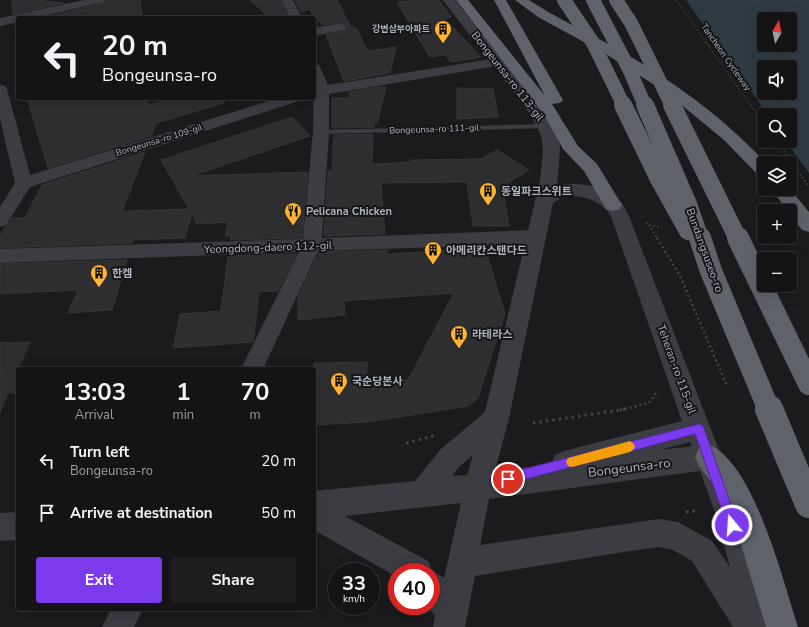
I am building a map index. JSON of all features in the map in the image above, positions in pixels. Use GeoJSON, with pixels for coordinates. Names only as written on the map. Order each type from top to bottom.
{"type":"FeatureCollection","features":[{"type":"Feature","properties":{"kind":"highway"},"geometry":{"type":"LineString","coordinates":[[462,0],[550,112],[571,149],[590,168],[613,205]]}},
{"type":"Feature","properties":{"kind":"highway"},"geometry":{"type":"LineString","coordinates":[[500,0],[584,150],[590,168]]}},
{"type":"Feature","properties":{"kind":"highway"},"geometry":{"type":"LineString","coordinates":[[521,0],[555,21],[618,55],[683,98],[716,123],[757,164]]}},
{"type":"Feature","properties":{"kind":"highway"},"geometry":{"type":"LineString","coordinates":[[564,0],[577,17],[600,56],[671,203],[711,271]]}},
{"type":"Feature","properties":{"kind":"highway","name":"Bundangsuseo-ro"},"geometry":{"type":"LineString","coordinates":[[592,0],[598,7],[630,71],[682,190],[711,271],[809,504]]}},
{"type":"Feature","properties":{"kind":"highway"},"geometry":{"type":"LineString","coordinates":[[616,0],[631,22],[809,384]]}},
{"type":"Feature","properties":{"kind":"highway"},"geometry":{"type":"LineString","coordinates":[[786,196],[809,225]]}},
{"type":"Feature","properties":{"kind":"highway"},"geometry":{"type":"LineString","coordinates":[[708,457],[731,484],[745,511],[782,627]]}},
{"type":"Feature","properties":{"kind":"street"},"geometry":{"type":"LineString","coordinates":[[27,16],[100,0]]}},
{"type":"Feature","properties":{"kind":"street"},"geometry":{"type":"LineString","coordinates":[[287,0],[293,16]]}},
{"type":"Feature","properties":{"kind":"street","name":"Bongeunsa-ro 113-gil"},"geometry":{"type":"LineString","coordinates":[[449,0],[546,126],[551,138],[552,151],[548,180],[536,238],[496,418],[478,486],[450,620]]}},
{"type":"Feature","properties":{"kind":"street"},"geometry":{"type":"LineString","coordinates":[[0,22],[16,18]]}},
{"type":"Feature","properties":{"kind":"street"},"geometry":{"type":"LineString","coordinates":[[316,32],[341,27]]}},
{"type":"Feature","properties":{"kind":"street"},"geometry":{"type":"LineString","coordinates":[[318,90],[498,62]]}},
{"type":"Feature","properties":{"kind":"street"},"geometry":{"type":"LineString","coordinates":[[253,367],[312,245],[321,132],[316,79]]}},
{"type":"Feature","properties":{"kind":"street"},"geometry":{"type":"LineString","coordinates":[[0,221],[24,183],[3,91]]}},
{"type":"Feature","properties":{"kind":"street","name":"Bongeunsa-ro 109-gil"},"geometry":{"type":"LineString","coordinates":[[24,183],[288,100]]}},
{"type":"Feature","properties":{"kind":"street"},"geometry":{"type":"LineString","coordinates":[[544,200],[558,191],[586,191],[597,195],[613,205]]}},
{"type":"Feature","properties":{"kind":"street","name":"Teheran-ro 115-gil"},"geometry":{"type":"LineString","coordinates":[[613,205],[622,223],[699,428],[728,510],[762,627]]}},
{"type":"Feature","properties":{"kind":"street","name":"Yeongdong-daero 112-gil"},"geometry":{"type":"LineString","coordinates":[[0,256],[536,238]]}},
{"type":"Feature","properties":{"kind":"street"},"geometry":{"type":"LineString","coordinates":[[422,494],[450,458],[496,418]]}},
{"type":"Feature","properties":{"kind":"street","name":"Bongeunsa-ro"},"geometry":{"type":"LineString","coordinates":[[478,486],[699,428]]}},
{"type":"Feature","properties":{"kind":"street","name":"Bongeunsa-ro"},"geometry":{"type":"LineString","coordinates":[[316,505],[422,494],[708,457]]}},
{"type":"Feature","properties":{"kind":"street"},"geometry":{"type":"LineString","coordinates":[[316,515],[401,563]]}},
{"type":"Feature","properties":{"kind":"street"},"geometry":{"type":"LineString","coordinates":[[0,527],[16,526]]}},
{"type":"Feature","properties":{"kind":"street"},"geometry":{"type":"LineString","coordinates":[[463,563],[630,536],[659,533],[678,536],[702,551],[751,627]]}},
{"type":"Feature","properties":{"kind":"street"},"geometry":{"type":"LineString","coordinates":[[440,602],[450,620]]}},
{"type":"Feature","properties":{"kind":"street"},"geometry":{"type":"LineString","coordinates":[[117,627],[127,611]]}},
{"type":"Feature","properties":{"kind":"lane","name":"Bongeunsa-ro 111-gil"},"geometry":{"type":"LineString","coordinates":[[321,132],[546,126]]}},
{"type":"Feature","properties":{"kind":"path","name":"Tancheon Cycleway"},"geometry":{"type":"LineString","coordinates":[[676,0],[757,113]]}},
{"type":"Feature","properties":{"kind":"path"},"geometry":{"type":"LineString","coordinates":[[781,148],[809,187]]}},
{"type":"Feature","properties":{"kind":"path"},"geometry":{"type":"LineString","coordinates":[[649,224],[680,276],[727,386]]}},
{"type":"Feature","properties":{"kind":"path"},"geometry":{"type":"LineString","coordinates":[[533,423],[634,408],[649,403],[656,393]]}},
{"type":"Feature","properties":{"kind":"shaded area"},"geometry":{"type":"Polygon","coordinates":[[[686,0],[809,0],[809,173],[791,148],[797,148],[797,108],[763,108],[757,100],[797,100],[797,60],[757,60],[757,100],[686,0]]]}},
{"type":"Feature","properties":{"kind":"building"},"geometry":{"type":"Polygon","coordinates":[[[12,0],[34,0],[64,3],[13,14],[12,0]]]}},
{"type":"Feature","properties":{"kind":"building"},"geometry":{"type":"Polygon","coordinates":[[[108,0],[140,0],[142,16],[50,16],[104,3],[108,0]]]}},
{"type":"Feature","properties":{"kind":"building"},"geometry":{"type":"Polygon","coordinates":[[[250,0],[280,0],[287,15],[267,16],[250,0]]]}},
{"type":"Feature","properties":{"kind":"building"},"geometry":{"type":"Polygon","coordinates":[[[295,0],[337,0],[351,28],[356,28],[368,51],[396,47],[390,73],[344,81],[326,35],[345,31],[348,27],[341,22],[322,25],[320,21],[316,22],[316,16],[313,16],[310,9],[301,12],[295,0]]]}},
{"type":"Feature","properties":{"kind":"building"},"geometry":{"type":"Polygon","coordinates":[[[439,0],[451,17],[444,18],[481,57],[451,62],[445,55],[430,57],[397,2],[439,0]]]}},
{"type":"Feature","properties":{"kind":"building"},"geometry":{"type":"Polygon","coordinates":[[[386,87],[377,123],[374,123],[374,127],[332,128],[332,98],[351,98],[349,92],[386,87]]]}},
{"type":"Feature","properties":{"kind":"building"},"geometry":{"type":"Polygon","coordinates":[[[457,88],[493,89],[498,117],[457,119],[457,88]]]}},
{"type":"Feature","properties":{"kind":"building"},"geometry":{"type":"Polygon","coordinates":[[[28,100],[147,100],[148,105],[166,100],[223,100],[224,103],[156,123],[151,136],[48,168],[28,100]]]}},
{"type":"Feature","properties":{"kind":"building"},"geometry":{"type":"Polygon","coordinates":[[[292,117],[310,136],[191,176],[308,172],[302,238],[230,240],[231,236],[225,236],[228,222],[197,224],[192,214],[185,238],[133,240],[132,243],[0,248],[0,236],[5,227],[12,218],[25,218],[42,185],[145,152],[122,211],[189,209],[161,160],[292,117]]]}},
{"type":"Feature","properties":{"kind":"building"},"geometry":{"type":"Polygon","coordinates":[[[373,134],[372,164],[411,162],[411,160],[482,159],[497,150],[529,170],[502,187],[509,226],[473,226],[467,182],[381,183],[385,234],[324,236],[328,171],[332,171],[334,135],[373,134]]]}},
{"type":"Feature","properties":{"kind":"building"},"geometry":{"type":"Polygon","coordinates":[[[485,248],[505,314],[478,398],[468,406],[368,422],[316,425],[316,367],[314,367],[314,363],[368,362],[365,387],[408,380],[454,293],[344,301],[345,315],[298,320],[298,297],[319,252],[387,250],[387,254],[485,248]]]}},
{"type":"Feature","properties":{"kind":"building"},"geometry":{"type":"Polygon","coordinates":[[[297,254],[278,291],[259,292],[253,342],[173,348],[180,314],[221,311],[228,256],[297,254]]]}},
{"type":"Feature","properties":{"kind":"building"},"geometry":{"type":"Polygon","coordinates":[[[127,260],[112,310],[68,313],[78,290],[0,294],[0,264],[127,260]]]}},
{"type":"Feature","properties":{"kind":"building"},"geometry":{"type":"Polygon","coordinates":[[[30,342],[19,367],[16,367],[16,393],[8,393],[0,412],[0,343],[30,342]]]}},
{"type":"Feature","properties":{"kind":"slow traffic"},"geometry":{"type":"LineString","coordinates":[[572,462],[630,447]]}},
{"type":"Feature","properties":{"kind":"place","name":"강변삼부아파트"},"geometry":{"type":"Point","coordinates":[443,44]}},
{"type":"Feature","properties":{"kind":"place","name":"동일파크스위트"},"geometry":{"type":"Point","coordinates":[488,206]}},
{"type":"Feature","properties":{"kind":"place","name":"Pelicana Chicken"},"geometry":{"type":"Point","coordinates":[293,226]}},
{"type":"Feature","properties":{"kind":"place","name":"아메리칸스탠다드"},"geometry":{"type":"Point","coordinates":[433,265]}},
{"type":"Feature","properties":{"kind":"place","name":"한켐"},"geometry":{"type":"Point","coordinates":[99,288]}},
{"type":"Feature","properties":{"kind":"place","name":"라테라스"},"geometry":{"type":"Point","coordinates":[459,349]}},
{"type":"Feature","properties":{"kind":"place","name":"국순당본사"},"geometry":{"type":"Point","coordinates":[339,396]}},
{"type":"Feature","properties":{"kind":"route"},"geometry":{"type":"LineString","coordinates":[[508,479],[699,428],[732,525]]}}]}
